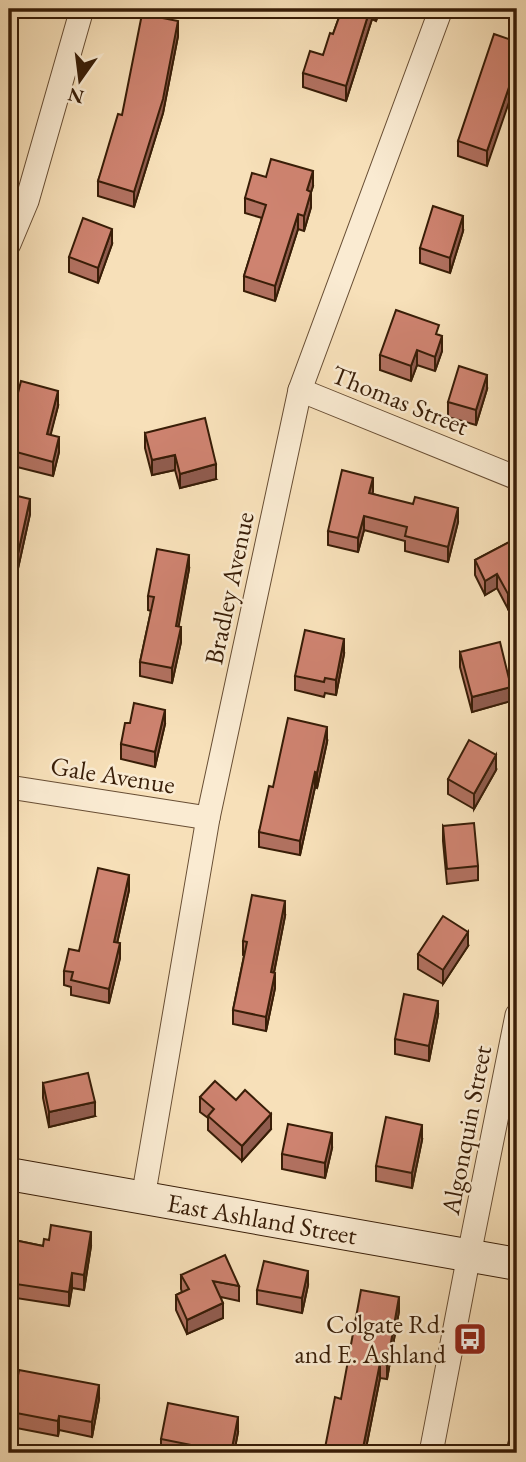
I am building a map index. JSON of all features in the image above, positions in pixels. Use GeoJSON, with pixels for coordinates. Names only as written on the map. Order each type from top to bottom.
{"type":"FeatureCollection","features":[{"type":"Feature","properties":{"kind":"main road","name":"East Ashland Street"},"geometry":{"type":"LineString","coordinates":[[9,1174],[517,1264]]}},
{"type":"Feature","properties":{"kind":"street"},"geometry":{"type":"LineString","coordinates":[[9,244],[27,201],[82,9]]}},
{"type":"Feature","properties":{"kind":"street","name":"Bradley Avenue"},"geometry":{"type":"LineString","coordinates":[[144,1198],[208,818],[300,390],[441,9]]}},
{"type":"Feature","properties":{"kind":"street","name":"Thomas Street"},"geometry":{"type":"LineString","coordinates":[[300,390],[517,478]]}},
{"type":"Feature","properties":{"kind":"street","name":"Gale Avenue"},"geometry":{"type":"LineString","coordinates":[[9,787],[208,818]]}},
{"type":"Feature","properties":{"kind":"street","name":"Algonquin Street"},"geometry":{"type":"LineString","coordinates":[[431,1453],[517,1015]]}},
{"type":"Feature","properties":{"kind":"building"},"geometry":{"type":"Polygon","coordinates":[[[9,9],[15,9],[9,36],[9,9]]]}},
{"type":"Feature","properties":{"kind":"building"},"geometry":{"type":"Polygon","coordinates":[[[342,9],[370,9],[346,86],[303,73],[310,51],[323,55],[342,9]]]}},
{"type":"Feature","properties":{"kind":"building"},"geometry":{"type":"Polygon","coordinates":[[[142,14],[178,21],[163,99],[134,192],[98,181],[118,114],[122,115],[142,14]]]}},
{"type":"Feature","properties":{"kind":"building"},"geometry":{"type":"Polygon","coordinates":[[[494,34],[517,42],[517,64],[487,151],[458,141],[494,34]]]}},
{"type":"Feature","properties":{"kind":"building"},"geometry":{"type":"Polygon","coordinates":[[[271,159],[313,171],[307,190],[311,192],[304,216],[298,214],[275,286],[244,276],[266,205],[245,198],[252,173],[266,177],[271,159]]]}},
{"type":"Feature","properties":{"kind":"building"},"geometry":{"type":"Polygon","coordinates":[[[433,206],[463,216],[450,258],[420,248],[433,206]]]}},
{"type":"Feature","properties":{"kind":"building"},"geometry":{"type":"Polygon","coordinates":[[[83,218],[112,229],[98,268],[69,257],[83,218]]]}},
{"type":"Feature","properties":{"kind":"building"},"geometry":{"type":"Polygon","coordinates":[[[396,310],[439,325],[436,334],[442,336],[435,357],[417,350],[411,366],[380,355],[396,310]]]}},
{"type":"Feature","properties":{"kind":"building"},"geometry":{"type":"Polygon","coordinates":[[[459,366],[487,375],[476,410],[448,402],[459,366]]]}},
{"type":"Feature","properties":{"kind":"building"},"geometry":{"type":"Polygon","coordinates":[[[21,381],[58,391],[47,434],[59,437],[53,462],[9,450],[9,428],[21,381]]]}},
{"type":"Feature","properties":{"kind":"building"},"geometry":{"type":"Polygon","coordinates":[[[205,418],[216,464],[180,474],[175,455],[152,460],[145,433],[205,418]]]}},
{"type":"Feature","properties":{"kind":"building"},"geometry":{"type":"Polygon","coordinates":[[[342,470],[373,478],[369,493],[413,504],[415,497],[458,508],[448,547],[405,536],[407,527],[364,516],[358,538],[328,531],[342,470]]]}},
{"type":"Feature","properties":{"kind":"building"},"geometry":{"type":"Polygon","coordinates":[[[9,494],[30,499],[15,567],[9,565],[9,494]]]}},
{"type":"Feature","properties":{"kind":"building"},"geometry":{"type":"Polygon","coordinates":[[[517,538],[517,589],[508,594],[497,574],[485,581],[475,560],[517,538]]]}},
{"type":"Feature","properties":{"kind":"building"},"geometry":{"type":"Polygon","coordinates":[[[157,549],[189,555],[176,626],[181,627],[172,668],[140,662],[154,597],[148,596],[157,549]]]}},
{"type":"Feature","properties":{"kind":"building"},"geometry":{"type":"Polygon","coordinates":[[[305,630],[344,639],[336,680],[325,678],[324,682],[295,676],[305,630]]]}},
{"type":"Feature","properties":{"kind":"building"},"geometry":{"type":"Polygon","coordinates":[[[500,642],[511,687],[472,697],[460,652],[500,642]]]}},
{"type":"Feature","properties":{"kind":"building"},"geometry":{"type":"Polygon","coordinates":[[[134,703],[165,710],[155,752],[121,744],[125,723],[130,723],[134,703]]]}},
{"type":"Feature","properties":{"kind":"building"},"geometry":{"type":"Polygon","coordinates":[[[288,718],[327,727],[300,841],[259,832],[269,786],[273,787],[288,718]]]}},
{"type":"Feature","properties":{"kind":"building"},"geometry":{"type":"Polygon","coordinates":[[[469,740],[496,755],[474,794],[448,779],[469,740]]]}},
{"type":"Feature","properties":{"kind":"building"},"geometry":{"type":"Polygon","coordinates":[[[474,823],[478,866],[447,869],[443,826],[474,823]]]}},
{"type":"Feature","properties":{"kind":"building"},"geometry":{"type":"Polygon","coordinates":[[[98,868],[129,875],[114,942],[120,943],[109,989],[71,980],[73,972],[64,971],[69,949],[79,951],[98,868]]]}},
{"type":"Feature","properties":{"kind":"building"},"geometry":{"type":"Polygon","coordinates":[[[252,895],[285,901],[271,972],[275,973],[266,1017],[233,1010],[247,942],[243,941],[252,895]]]}},
{"type":"Feature","properties":{"kind":"building"},"geometry":{"type":"Polygon","coordinates":[[[443,916],[468,932],[443,970],[418,954],[443,916]]]}},
{"type":"Feature","properties":{"kind":"building"},"geometry":{"type":"Polygon","coordinates":[[[404,994],[438,1001],[429,1046],[395,1039],[404,994]]]}},
{"type":"Feature","properties":{"kind":"building"},"geometry":{"type":"Polygon","coordinates":[[[9,1062],[14,1062],[9,1086],[9,1062]]]}},
{"type":"Feature","properties":{"kind":"building"},"geometry":{"type":"Polygon","coordinates":[[[88,1073],[95,1102],[49,1112],[43,1083],[88,1073]]]}},
{"type":"Feature","properties":{"kind":"building"},"geometry":{"type":"Polygon","coordinates":[[[215,1081],[236,1100],[245,1090],[271,1114],[242,1146],[208,1116],[214,1109],[200,1097],[215,1081]]]}},
{"type":"Feature","properties":{"kind":"building"},"geometry":{"type":"Polygon","coordinates":[[[386,1117],[422,1125],[412,1173],[376,1166],[386,1117]]]}},
{"type":"Feature","properties":{"kind":"building"},"geometry":{"type":"Polygon","coordinates":[[[288,1124],[332,1133],[325,1163],[282,1154],[288,1124]]]}},
{"type":"Feature","properties":{"kind":"building"},"geometry":{"type":"Polygon","coordinates":[[[51,1225],[91,1232],[84,1275],[72,1273],[69,1292],[9,1283],[9,1239],[43,1246],[44,1239],[49,1240],[51,1225]]]}},
{"type":"Feature","properties":{"kind":"building"},"geometry":{"type":"Polygon","coordinates":[[[225,1255],[239,1286],[213,1281],[223,1303],[187,1320],[176,1295],[189,1289],[181,1275],[225,1255]]]}},
{"type":"Feature","properties":{"kind":"building"},"geometry":{"type":"Polygon","coordinates":[[[264,1261],[308,1271],[302,1298],[257,1290],[264,1261]]]}},
{"type":"Feature","properties":{"kind":"building"},"geometry":{"type":"Polygon","coordinates":[[[361,1290],[399,1297],[387,1365],[380,1363],[362,1453],[324,1453],[335,1397],[341,1399],[361,1290]]]}},
{"type":"Feature","properties":{"kind":"building"},"geometry":{"type":"Polygon","coordinates":[[[517,1331],[517,1346],[512,1334],[517,1331]]]}},
{"type":"Feature","properties":{"kind":"building"},"geometry":{"type":"Polygon","coordinates":[[[19,1370],[99,1385],[92,1422],[59,1416],[58,1421],[11,1412],[19,1370]]]}},
{"type":"Feature","properties":{"kind":"building"},"geometry":{"type":"Polygon","coordinates":[[[168,1403],[238,1417],[231,1453],[161,1439],[168,1403]]]}},
{"type":"Feature","properties":{"kind":"building"},"geometry":{"type":"Polygon","coordinates":[[[510,1436],[517,1437],[517,1453],[506,1453],[510,1436]]]}},
{"type":"Feature","properties":{"kind":"place","name":"Colgate Rd. and E. Ashland"},"geometry":{"type":"Point","coordinates":[470,1339]}}]}
